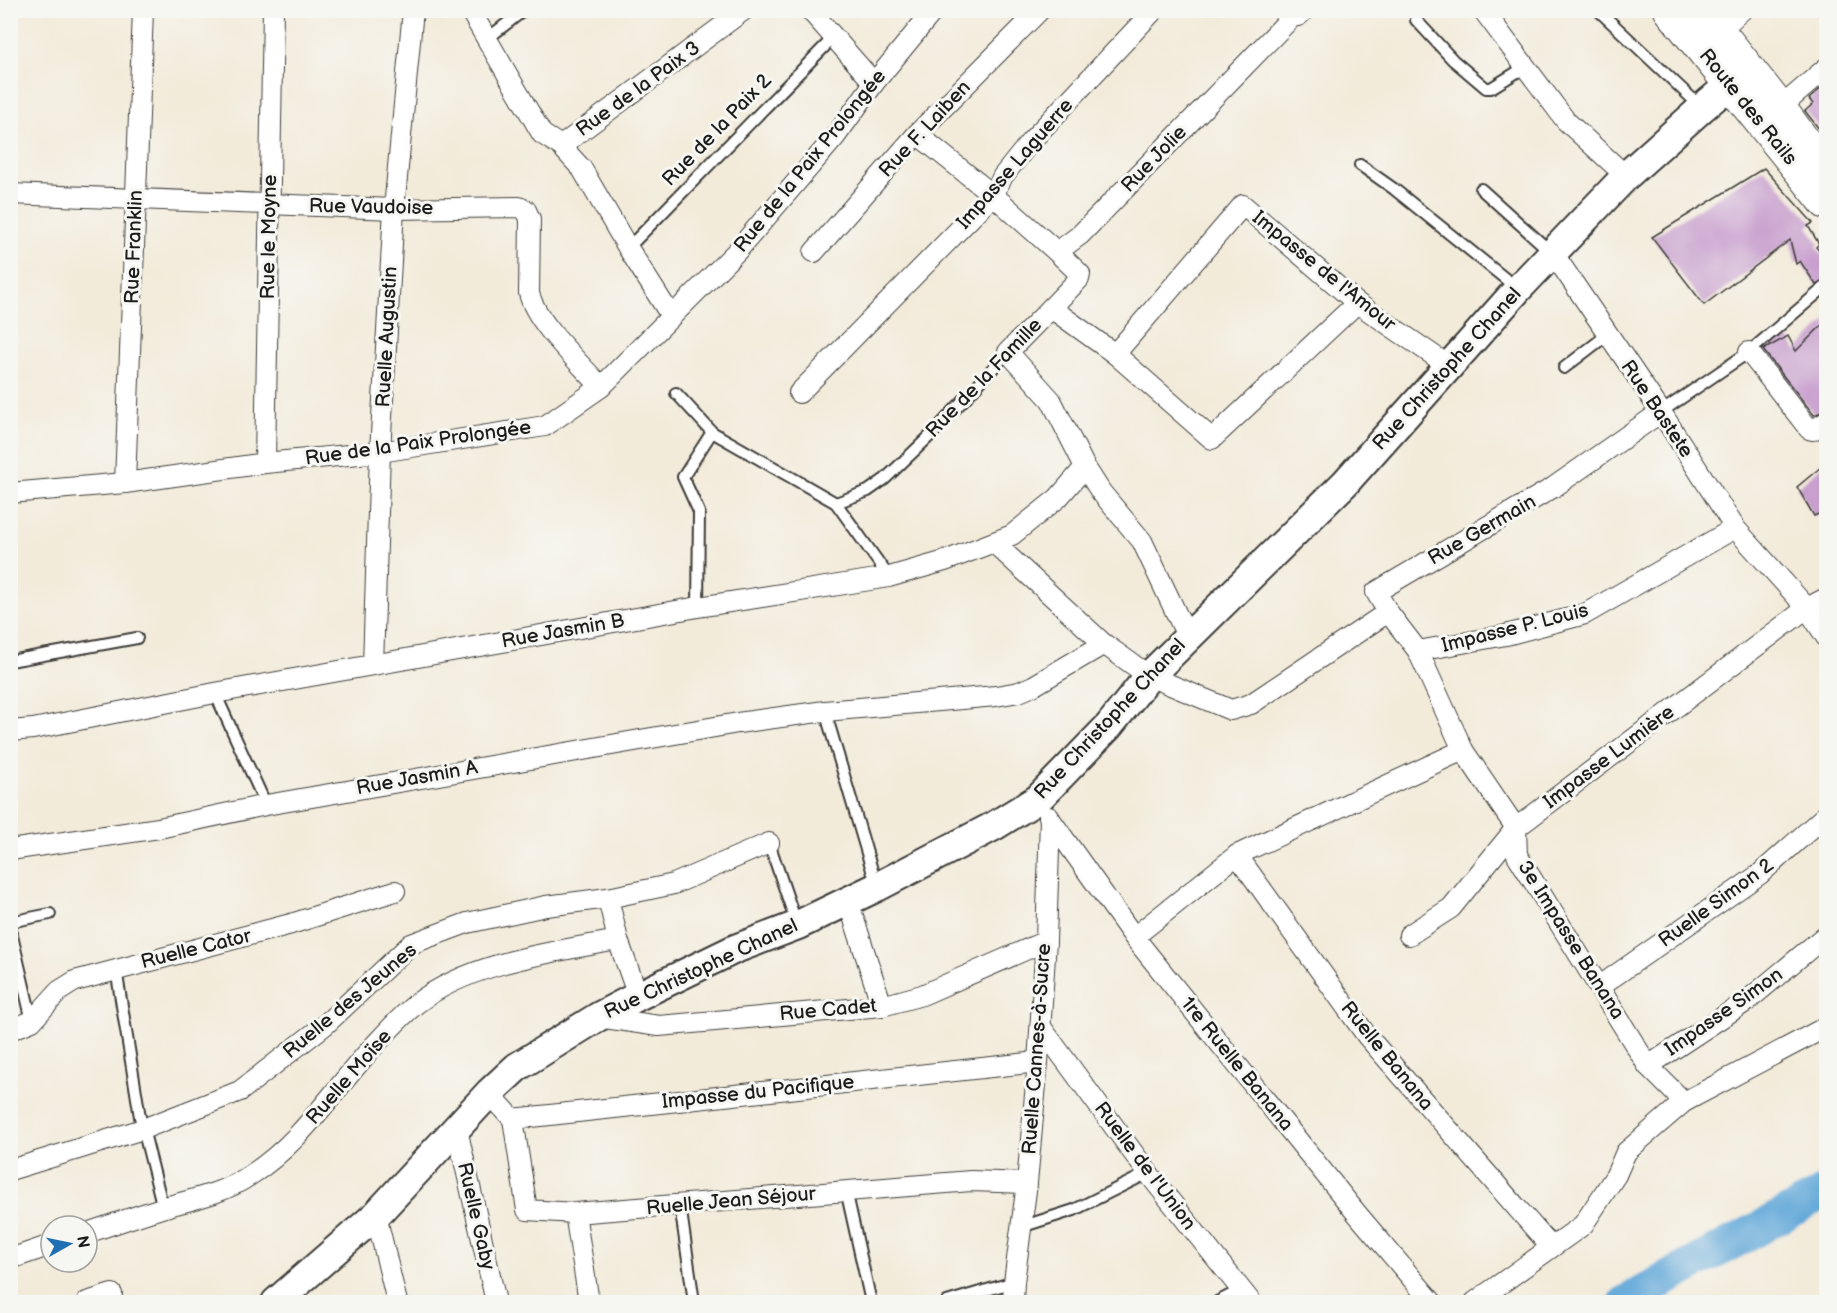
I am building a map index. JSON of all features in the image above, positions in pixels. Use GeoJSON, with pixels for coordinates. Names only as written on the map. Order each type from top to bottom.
{"type":"FeatureCollection","features":[{"type":"Feature","properties":{"kind":"main road","name":"Route des Rails"},"geometry":{"type":"LineString","coordinates":[[1670,10],[1740,76],[1780,108],[1800,138],[1827,170]]}},
{"type":"Feature","properties":{"kind":"main road","name":"Route des Rails"},"geometry":{"type":"LineString","coordinates":[[1721,17],[1740,76],[1827,203]]}},
{"type":"Feature","properties":{"kind":"street","name":"Rue Franklin"},"geometry":{"type":"LineString","coordinates":[[125,483],[142,10]]}},
{"type":"Feature","properties":{"kind":"street","name":"Rue le Moyne"},"geometry":{"type":"LineString","coordinates":[[265,463],[273,10]]}},
{"type":"Feature","properties":{"kind":"street","name":"Ruelle Augustin"},"geometry":{"type":"LineString","coordinates":[[373,665],[380,452],[394,209],[413,10]]}},
{"type":"Feature","properties":{"kind":"street"},"geometry":{"type":"LineString","coordinates":[[470,10],[542,134],[561,146],[582,169],[670,316]]}},
{"type":"Feature","properties":{"kind":"street","name":"Rue de la Paix 3"},"geometry":{"type":"LineString","coordinates":[[561,146],[744,10]]}},
{"type":"Feature","properties":{"kind":"street"},"geometry":{"type":"LineString","coordinates":[[810,10],[874,82]]}},
{"type":"Feature","properties":{"kind":"street","name":"Rue de la Paix Prolongée"},"geometry":{"type":"LineString","coordinates":[[10,493],[125,483],[265,463],[380,452],[545,426],[601,387],[737,251],[835,137],[874,82],[934,10]]}},
{"type":"Feature","properties":{"kind":"street","name":"Rue F. Laiben"},"geometry":{"type":"LineString","coordinates":[[814,252],[917,134],[1041,10]]}},
{"type":"Feature","properties":{"kind":"street","name":"Impasse Laguerre"},"geometry":{"type":"LineString","coordinates":[[799,393],[993,195],[1003,176],[1030,141],[1154,10]]}},
{"type":"Feature","properties":{"kind":"street"},"geometry":{"type":"LineString","coordinates":[[1483,10],[1566,121],[1626,176]]}},
{"type":"Feature","properties":{"kind":"street","name":"Rue Jolie"},"geometry":{"type":"LineString","coordinates":[[1057,252],[1080,235],[1294,13]]}},
{"type":"Feature","properties":{"kind":"street"},"geometry":{"type":"LineString","coordinates":[[1780,108],[1827,68]]}},
{"type":"Feature","properties":{"kind":"street","name":"Rue Christophe Chanel"},"geometry":{"type":"LineString","coordinates":[[276,1302],[376,1215],[489,1093],[517,1067],[598,1017],[638,996],[735,949],[798,925],[994,826],[1044,809],[1149,676],[1345,483],[1518,289],[1626,176],[1740,76]]}},
{"type":"Feature","properties":{"kind":"street"},"geometry":{"type":"LineString","coordinates":[[917,134],[993,195],[1080,274],[1079,279],[1051,308]]}},
{"type":"Feature","properties":{"kind":"street","name":"Rue Vaudoise"},"geometry":{"type":"LineString","coordinates":[[10,194],[394,209],[519,207],[526,210],[530,219],[529,293],[531,303],[543,322],[601,387]]}},
{"type":"Feature","properties":{"kind":"street","name":"Impasse de l'Amour"},"geometry":{"type":"LineString","coordinates":[[1115,354],[1243,205],[1357,303],[1449,366]]}},
{"type":"Feature","properties":{"kind":"street","name":"Rue Bastete"},"geometry":{"type":"LineString","coordinates":[[1553,253],[1735,528],[1807,608],[1827,637]]}},
{"type":"Feature","properties":{"kind":"street","name":"Rue de la Famille"},"geometry":{"type":"LineString","coordinates":[[1008,352],[1051,308],[1115,354],[1212,439],[1357,303]]}},
{"type":"Feature","properties":{"kind":"street"},"geometry":{"type":"LineString","coordinates":[[1008,352],[1051,400],[1101,492],[1142,541],[1188,636]]}},
{"type":"Feature","properties":{"kind":"street"},"geometry":{"type":"LineString","coordinates":[[1749,352],[1809,429],[1813,430],[1827,422]]}},
{"type":"Feature","properties":{"kind":"street","name":"Rue Germain"},"geometry":{"type":"LineString","coordinates":[[1388,612],[1376,592],[1554,487],[1660,412]]}},
{"type":"Feature","properties":{"kind":"street","name":"Rue Jasmin B"},"geometry":{"type":"LineString","coordinates":[[10,731],[33,729],[215,693],[698,607],[889,577],[945,561],[1012,535],[1058,498],[1085,466]]}},
{"type":"Feature","properties":{"kind":"street","name":"Impasse P. Louis"},"geometry":{"type":"LineString","coordinates":[[1418,651],[1506,634],[1585,614],[1735,528]]}},
{"type":"Feature","properties":{"kind":"street"},"geometry":{"type":"LineString","coordinates":[[994,543],[1104,644],[1149,676],[1231,710],[1251,704],[1388,612]]}},
{"type":"Feature","properties":{"kind":"street","name":"Impasse Lumière"},"geometry":{"type":"LineString","coordinates":[[1409,935],[1451,908],[1516,828],[1807,608],[1827,598]]}},
{"type":"Feature","properties":{"kind":"street","name":"3e Impasse Banana"},"geometry":{"type":"LineString","coordinates":[[1388,612],[1418,651],[1464,750],[1516,828],[1517,855],[1648,1066],[1684,1102]]}},
{"type":"Feature","properties":{"kind":"street","name":"Rue Jasmin A"},"geometry":{"type":"LineString","coordinates":[[10,850],[159,828],[266,805],[738,723],[825,711],[1019,692],[1033,687],[1104,644]]}},
{"type":"Feature","properties":{"kind":"street"},"geometry":{"type":"LineString","coordinates":[[1134,937],[1237,855],[1464,750]]}},
{"type":"Feature","properties":{"kind":"street","name":"1re Ruelle Banana"},"geometry":{"type":"LineString","coordinates":[[1044,809],[1134,937],[1358,1215],[1432,1302]]}},
{"type":"Feature","properties":{"kind":"street","name":"Ruelle Cannes-à-Sucre"},"geometry":{"type":"LineString","coordinates":[[1013,1302],[1027,1183],[1041,1028],[1046,940],[1044,809]]}},
{"type":"Feature","properties":{"kind":"street","name":"Ruelle Simon 2"},"geometry":{"type":"LineString","coordinates":[[1600,986],[1760,874],[1827,815]]}},
{"type":"Feature","properties":{"kind":"street","name":"Ruelle des Jeunes"},"geometry":{"type":"LineString","coordinates":[[10,1170],[143,1129],[240,1091],[326,1024],[411,944],[467,923],[546,906],[608,898],[674,884],[769,843]]}},
{"type":"Feature","properties":{"kind":"street","name":"Ruelle Banana"},"geometry":{"type":"LineString","coordinates":[[1237,855],[1367,1036],[1551,1246]]}},
{"type":"Feature","properties":{"kind":"street","name":"Ruelle Cator"},"geometry":{"type":"LineString","coordinates":[[10,1030],[32,1021],[58,991],[75,981],[249,936],[395,891]]}},
{"type":"Feature","properties":{"kind":"street"},"geometry":{"type":"LineString","coordinates":[[608,898],[618,940],[638,996]]}},
{"type":"Feature","properties":{"kind":"street"},"geometry":{"type":"LineString","coordinates":[[848,901],[882,1006]]}},
{"type":"Feature","properties":{"kind":"street","name":"Impasse Simon"},"geometry":{"type":"LineString","coordinates":[[1648,1066],[1747,1001],[1827,935]]}},
{"type":"Feature","properties":{"kind":"street","name":"Ruelle Moïse"},"geometry":{"type":"LineString","coordinates":[[99,1229],[220,1192],[249,1177],[281,1151],[316,1116],[371,1048],[416,1004],[437,991],[477,971],[540,954],[618,940]]}},
{"type":"Feature","properties":{"kind":"street","name":"Rue Cadet"},"geometry":{"type":"LineString","coordinates":[[598,1017],[659,1026],[882,1006],[922,995],[1046,940]]}},
{"type":"Feature","properties":{"kind":"street"},"geometry":{"type":"LineString","coordinates":[[1475,1302],[1583,1225],[1616,1174],[1626,1152],[1684,1102],[1827,1027]]}},
{"type":"Feature","properties":{"kind":"street","name":"Ruelle de l'Union"},"geometry":{"type":"LineString","coordinates":[[1041,1028],[1148,1173],[1246,1296]]}},
{"type":"Feature","properties":{"kind":"street","name":"Impasse du Pacifique"},"geometry":{"type":"LineString","coordinates":[[513,1119],[1038,1062]]}},
{"type":"Feature","properties":{"kind":"street"},"geometry":{"type":"LineString","coordinates":[[489,1093],[513,1119]]}},
{"type":"Feature","properties":{"kind":"street","name":"Ruelle Jean Séjour"},"geometry":{"type":"LineString","coordinates":[[513,1119],[527,1210],[575,1213],[971,1181],[1027,1183]]}},
{"type":"Feature","properties":{"kind":"street","name":"Ruelle Gaby"},"geometry":{"type":"LineString","coordinates":[[457,1129],[496,1302]]}},
{"type":"Feature","properties":{"kind":"street"},"geometry":{"type":"LineString","coordinates":[[575,1213],[589,1302]]}},
{"type":"Feature","properties":{"kind":"street"},"geometry":{"type":"LineString","coordinates":[[376,1215],[397,1302]]}},
{"type":"Feature","properties":{"kind":"street"},"geometry":{"type":"LineString","coordinates":[[10,1259],[39,1249]]}},
{"type":"Feature","properties":{"kind":"street"},"geometry":{"type":"LineString","coordinates":[[87,1302],[112,1294]]}},
{"type":"Feature","properties":{"kind":"lane"},"geometry":{"type":"LineString","coordinates":[[487,39],[524,10]]}},
{"type":"Feature","properties":{"kind":"lane"},"geometry":{"type":"LineString","coordinates":[[1598,10],[1702,108]]}},
{"type":"Feature","properties":{"kind":"lane"},"geometry":{"type":"LineString","coordinates":[[1416,20],[1453,60],[1486,88],[1491,88],[1527,66]]}},
{"type":"Feature","properties":{"kind":"lane","name":"Rue de la Paix 2"},"geometry":{"type":"LineString","coordinates":[[628,248],[833,38]]}},
{"type":"Feature","properties":{"kind":"lane"},"geometry":{"type":"LineString","coordinates":[[1360,165],[1394,189],[1518,289]]}},
{"type":"Feature","properties":{"kind":"lane","name":"Rue Bastete"},"geometry":{"type":"LineString","coordinates":[[1481,189],[1553,253]]}},
{"type":"Feature","properties":{"kind":"lane","name":"Rue Germain"},"geometry":{"type":"LineString","coordinates":[[1660,412],[1749,352],[1827,286]]}},
{"type":"Feature","properties":{"kind":"lane"},"geometry":{"type":"LineString","coordinates":[[1564,368],[1607,334]]}},
{"type":"Feature","properties":{"kind":"lane","name":"Rue de la Famille"},"geometry":{"type":"LineString","coordinates":[[836,503],[868,491],[885,479],[933,433],[1008,352]]}},
{"type":"Feature","properties":{"kind":"lane"},"geometry":{"type":"LineString","coordinates":[[676,393],[712,432],[836,503],[889,577]]}},
{"type":"Feature","properties":{"kind":"lane"},"geometry":{"type":"LineString","coordinates":[[698,607],[699,512],[683,477],[712,432]]}},
{"type":"Feature","properties":{"kind":"lane"},"geometry":{"type":"LineString","coordinates":[[10,661],[137,638]]}},
{"type":"Feature","properties":{"kind":"lane"},"geometry":{"type":"LineString","coordinates":[[215,693],[266,805]]}},
{"type":"Feature","properties":{"kind":"lane"},"geometry":{"type":"LineString","coordinates":[[825,711],[877,887]]}},
{"type":"Feature","properties":{"kind":"lane"},"geometry":{"type":"LineString","coordinates":[[769,843],[798,925]]}},
{"type":"Feature","properties":{"kind":"lane"},"geometry":{"type":"LineString","coordinates":[[10,922],[50,914]]}},
{"type":"Feature","properties":{"kind":"lane"},"geometry":{"type":"LineString","coordinates":[[10,927],[32,1021]]}},
{"type":"Feature","properties":{"kind":"lane"},"geometry":{"type":"LineString","coordinates":[[116,969],[143,1129],[163,1208]]}},
{"type":"Feature","properties":{"kind":"lane"},"geometry":{"type":"LineString","coordinates":[[1021,1227],[1074,1210],[1148,1173]]}},
{"type":"Feature","properties":{"kind":"lane"},"geometry":{"type":"LineString","coordinates":[[846,1190],[871,1302]]}},
{"type":"Feature","properties":{"kind":"lane"},"geometry":{"type":"LineString","coordinates":[[680,1205],[694,1302]]}},
{"type":"Feature","properties":{"kind":"lane"},"geometry":{"type":"LineString","coordinates":[[947,1302],[1014,1282]]}},
{"type":"Feature","properties":{"kind":"lane"},"geometry":{"type":"LineString","coordinates":[[1217,1302],[1246,1296]]}},
{"type":"Feature","properties":{"kind":"building"},"geometry":{"type":"Polygon","coordinates":[[[1827,83],[1827,139],[1805,111],[1813,104],[1809,99],[1827,83]]]}},
{"type":"Feature","properties":{"kind":"building"},"geometry":{"type":"Polygon","coordinates":[[[1764,168],[1813,223],[1808,226],[1819,244],[1816,247],[1827,259],[1827,279],[1816,285],[1800,261],[1796,264],[1790,240],[1704,305],[1652,237],[1764,168]]]}},
{"type":"Feature","properties":{"kind":"building"},"geometry":{"type":"Polygon","coordinates":[[[1827,320],[1827,410],[1814,415],[1763,350],[1788,336],[1796,351],[1827,320]]]}},
{"type":"Feature","properties":{"kind":"building"},"geometry":{"type":"Polygon","coordinates":[[[1827,462],[1827,510],[1814,516],[1797,487],[1827,462]]]}},
{"type":"Feature","properties":{"kind":"waterway"},"geometry":{"type":"LineString","coordinates":[[1626,1302],[1826,1191]]}}]}
